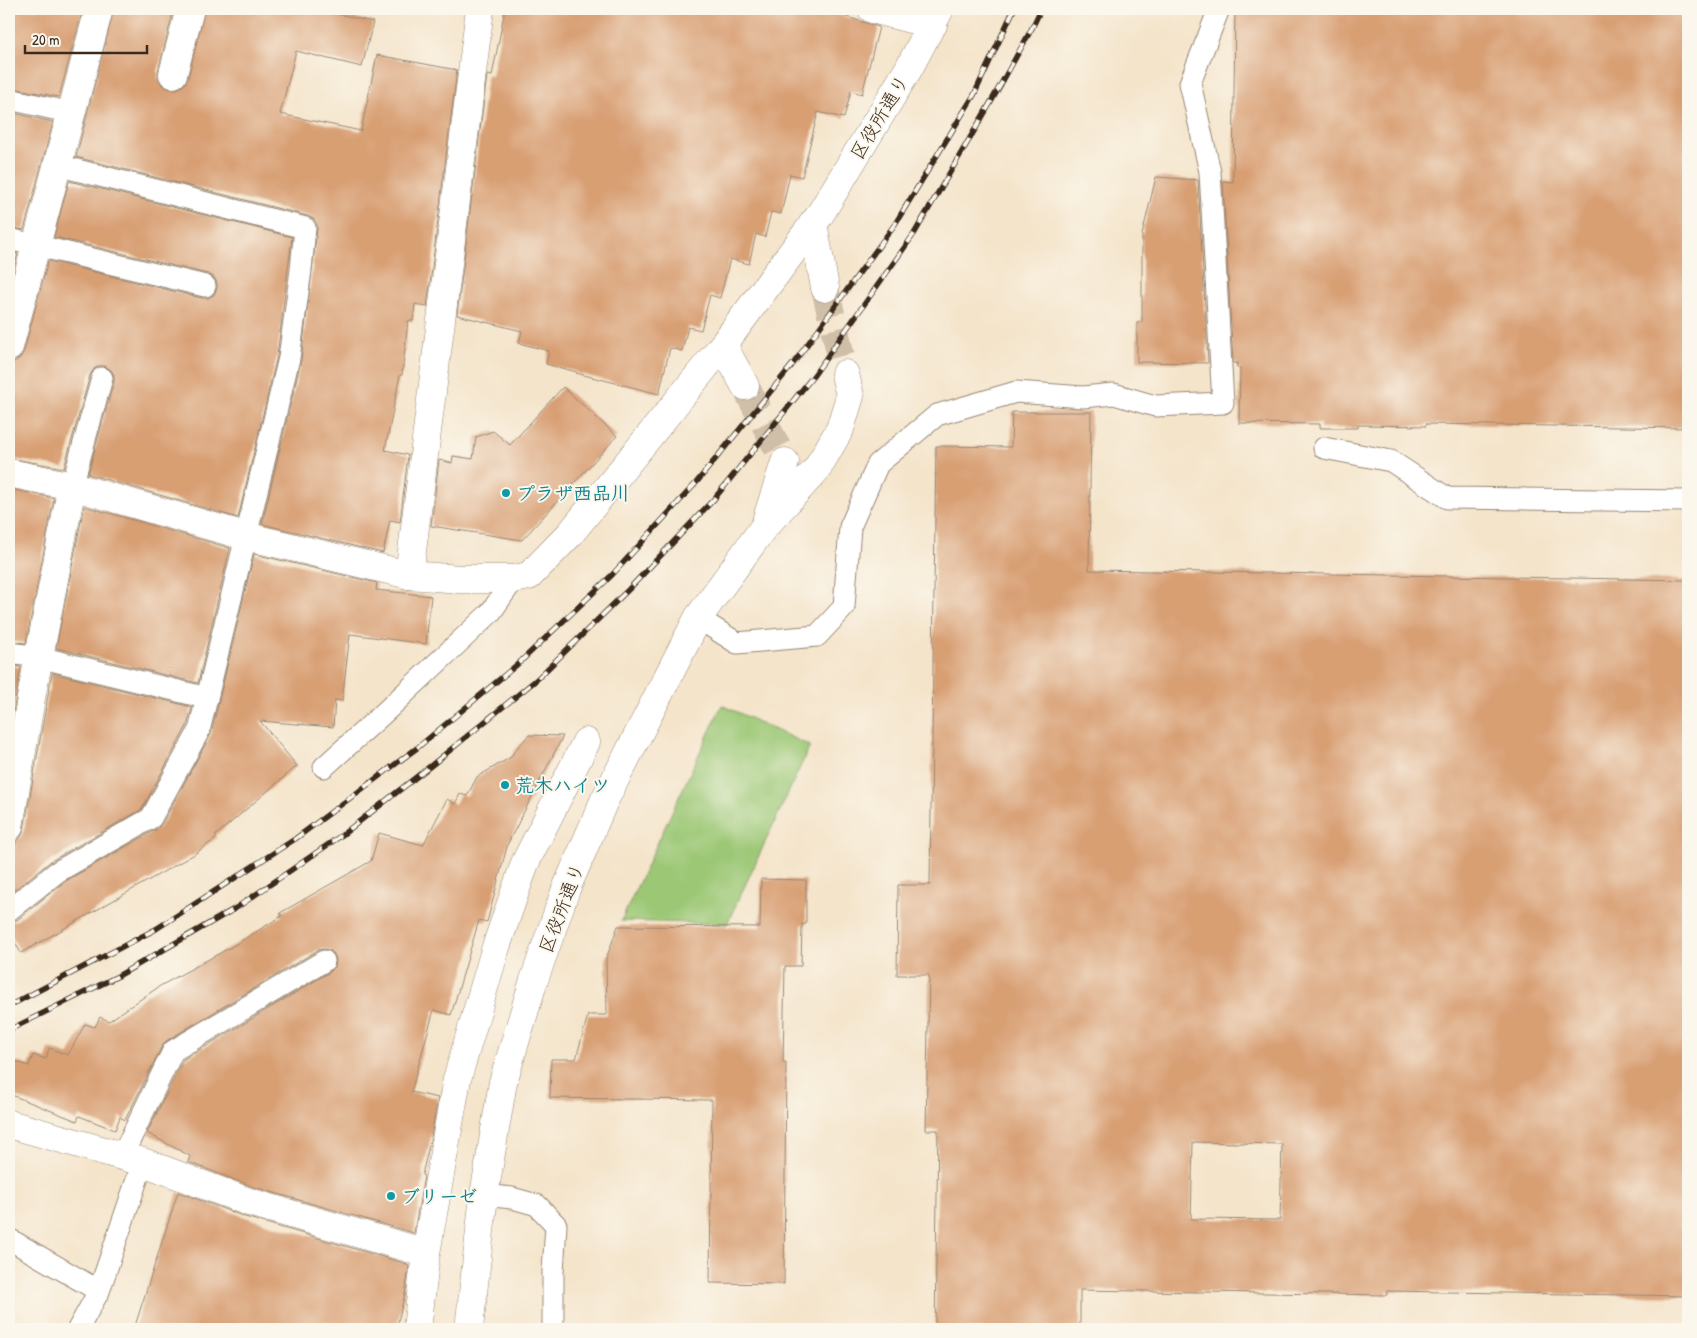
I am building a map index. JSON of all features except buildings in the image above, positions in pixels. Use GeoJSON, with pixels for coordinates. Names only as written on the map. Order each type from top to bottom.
{"type":"FeatureCollection","features":[{"type":"Feature","properties":{"kind":"street"},"geometry":{"type":"LineString","coordinates":[[9,347],[99,9]]}},
{"type":"Feature","properties":{"kind":"street"},"geometry":{"type":"LineString","coordinates":[[173,74],[190,9]]}},
{"type":"Feature","properties":{"kind":"street"},"geometry":{"type":"LineString","coordinates":[[409,574],[480,9]]}},
{"type":"Feature","properties":{"kind":"street"},"geometry":{"type":"LineString","coordinates":[[872,9],[937,17]]}},
{"type":"Feature","properties":{"kind":"street","name":"区役所通り"},"geometry":{"type":"LineString","coordinates":[[514,579],[529,576],[570,534],[724,345],[813,223],[909,68],[937,17]]}},
{"type":"Feature","properties":{"kind":"street"},"geometry":{"type":"LineString","coordinates":[[813,223],[825,288]]}},
{"type":"Feature","properties":{"kind":"street"},"geometry":{"type":"LineString","coordinates":[[724,345],[745,386]]}},
{"type":"Feature","properties":{"kind":"street","name":"区役所通り"},"geometry":{"type":"LineString","coordinates":[[469,1329],[484,1195],[503,1082],[533,983],[566,888],[604,801],[698,618],[764,527],[817,468],[840,429],[850,396],[845,374]]}},
{"type":"Feature","properties":{"kind":"street","name":"区役所通り"},"geometry":{"type":"LineString","coordinates":[[764,527],[785,462]]}},
{"type":"Feature","properties":{"kind":"street"},"geometry":{"type":"LineString","coordinates":[[9,473],[72,486],[245,536],[409,574],[460,579],[514,579]]}},
{"type":"Feature","properties":{"kind":"street"},"geometry":{"type":"LineString","coordinates":[[9,827],[72,486]]}},
{"type":"Feature","properties":{"kind":"street"},"geometry":{"type":"LineString","coordinates":[[417,1329],[426,1253],[457,1079],[496,947],[525,864],[586,742]]}},
{"type":"Feature","properties":{"kind":"street"},"geometry":{"type":"LineString","coordinates":[[9,1124],[132,1159],[250,1202],[426,1253]]}},
{"type":"Feature","properties":{"kind":"lane"},"geometry":{"type":"LineString","coordinates":[[698,618],[737,643],[817,636],[844,607],[850,526],[878,464],[937,416],[1016,392],[1083,397],[1114,394],[1155,406],[1223,403],[1210,172],[1190,83],[1220,9]]}},
{"type":"Feature","properties":{"kind":"lane"},"geometry":{"type":"LineString","coordinates":[[9,99],[72,113]]}},
{"type":"Feature","properties":{"kind":"lane"},"geometry":{"type":"LineString","coordinates":[[9,910],[57,872],[151,818],[199,731],[288,358],[306,228],[57,165]]}},
{"type":"Feature","properties":{"kind":"lane"},"geometry":{"type":"LineString","coordinates":[[9,239],[205,286]]}},
{"type":"Feature","properties":{"kind":"lane"},"geometry":{"type":"LineString","coordinates":[[72,486],[102,378]]}},
{"type":"Feature","properties":{"kind":"lane"},"geometry":{"type":"LineString","coordinates":[[1324,448],[1391,462],[1447,498],[1688,501]]}},
{"type":"Feature","properties":{"kind":"lane"},"geometry":{"type":"LineString","coordinates":[[324,767],[491,612],[514,579]]}},
{"type":"Feature","properties":{"kind":"lane"},"geometry":{"type":"LineString","coordinates":[[9,653],[39,657],[207,698]]}},
{"type":"Feature","properties":{"kind":"lane"},"geometry":{"type":"LineString","coordinates":[[78,1329],[99,1291],[132,1159],[173,1051],[324,960]]}},
{"type":"Feature","properties":{"kind":"lane"},"geometry":{"type":"LineString","coordinates":[[484,1195],[512,1198],[537,1205],[556,1225],[553,1271],[553,1329]]}},
{"type":"Feature","properties":{"kind":"lane"},"geometry":{"type":"LineString","coordinates":[[9,1240],[99,1291]]}},
{"type":"Feature","properties":{"kind":"green space"},"geometry":{"type":"Polygon","coordinates":[[[722,705],[810,746],[727,924],[621,921],[722,705]]]}},
{"type":"Feature","properties":{"kind":"tunnel"},"geometry":{"type":"LineString","coordinates":[[825,288],[845,374]]}},
{"type":"Feature","properties":{"kind":"tunnel"},"geometry":{"type":"LineString","coordinates":[[745,386],[785,462]]}},
{"type":"Feature","properties":{"kind":"railway"},"geometry":{"type":"LineString","coordinates":[[9,1006],[156,929],[295,839],[417,748],[519,663],[612,575],[696,483],[793,364],[895,224],[974,95],[1014,9]]}},
{"type":"Feature","properties":{"kind":"railway"},"geometry":{"type":"LineString","coordinates":[[9,1030],[118,976],[236,908],[342,835],[536,680],[629,589],[714,499],[814,375],[914,234],[991,102],[1041,9]]}},
{"type":"Feature","properties":{"kind":"place","name":"プラザ西品川"},"geometry":{"type":"Point","coordinates":[506,493]}},
{"type":"Feature","properties":{"kind":"place","name":"荒木ハイツ"},"geometry":{"type":"Point","coordinates":[505,785]}},
{"type":"Feature","properties":{"kind":"place","name":"ブリーゼ"},"geometry":{"type":"Point","coordinates":[391,1196]}}]}
